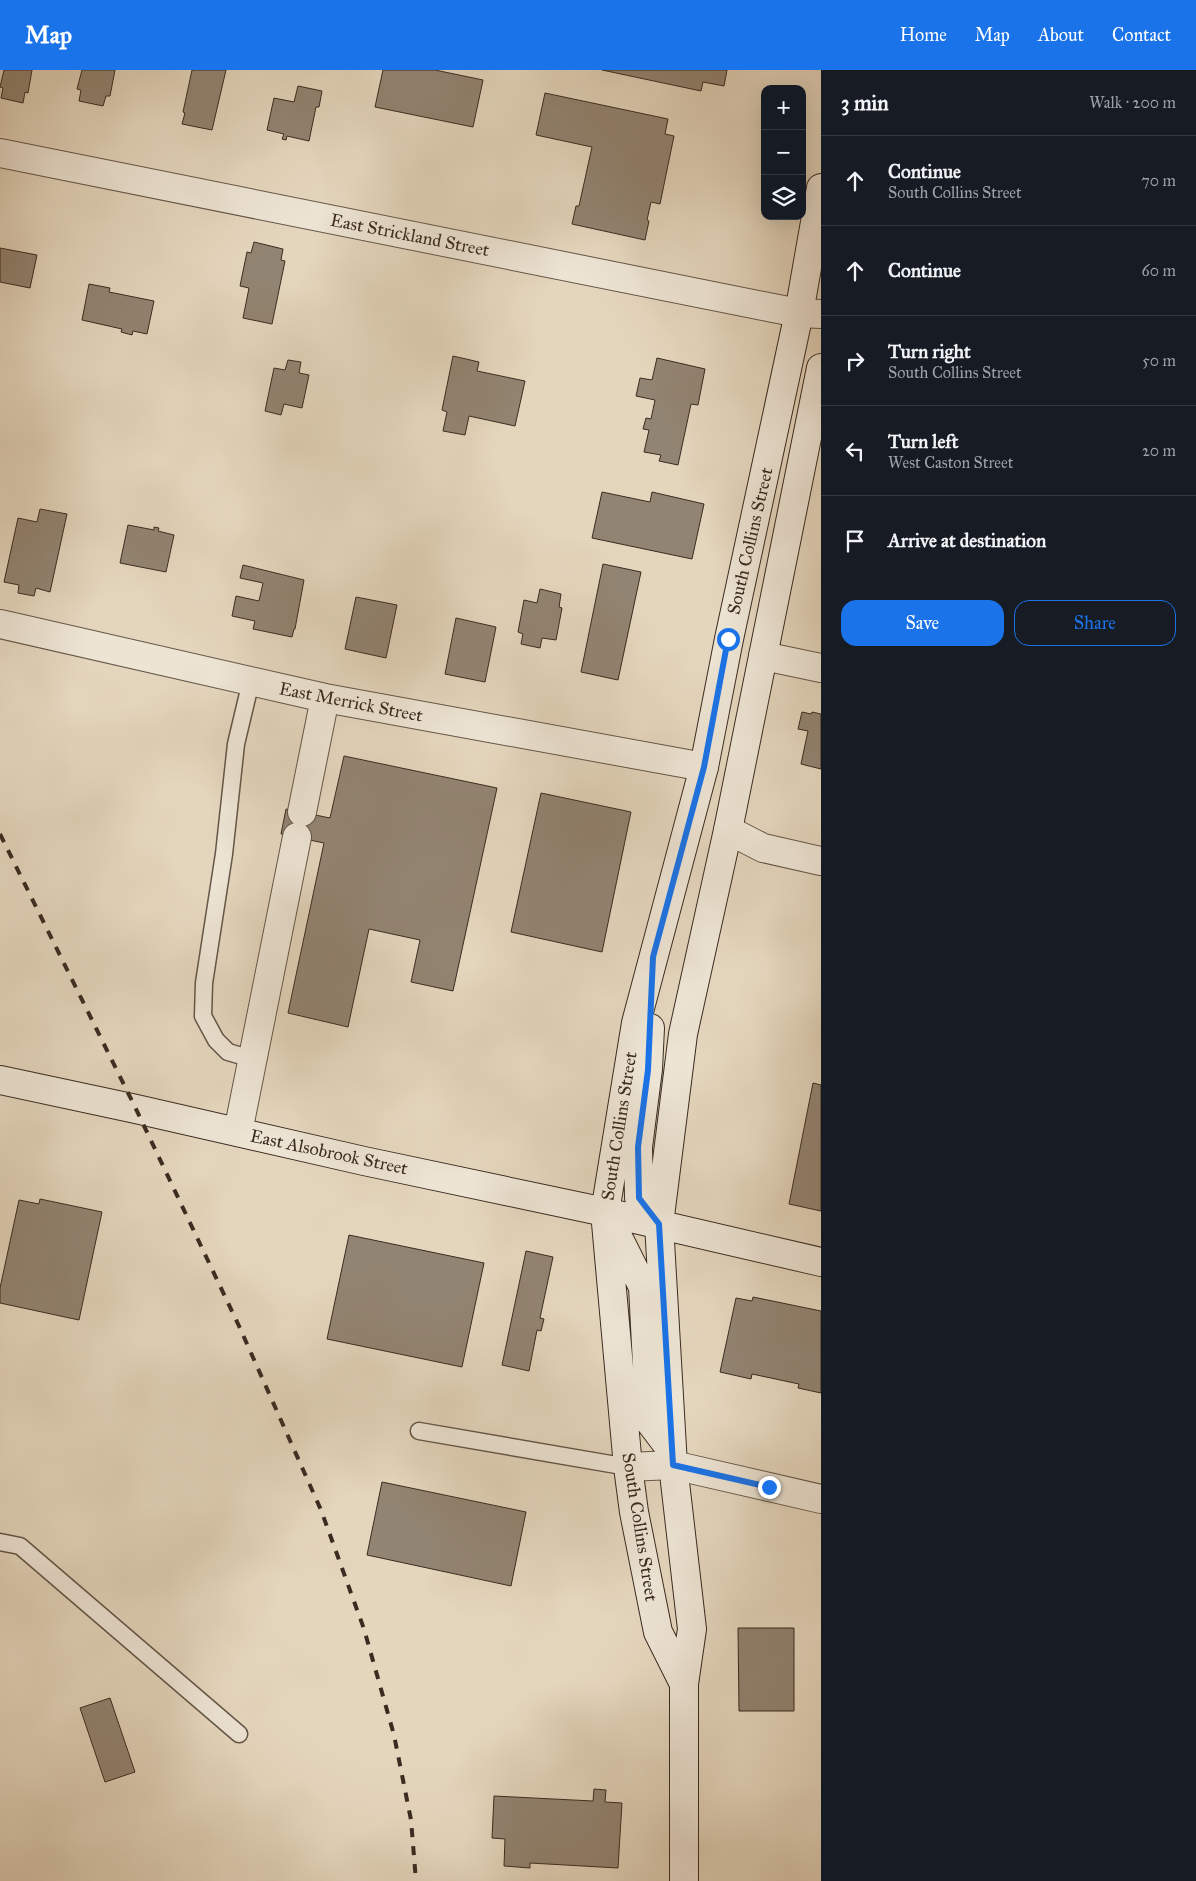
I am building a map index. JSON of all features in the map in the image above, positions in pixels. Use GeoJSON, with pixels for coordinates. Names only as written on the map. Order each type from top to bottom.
{"type":"FeatureCollection","features":[{"type":"Feature","properties":{"kind":"main road","name":"East Strickland Street"},"geometry":{"type":"LineString","coordinates":[[0,153],[810,313]]}},
{"type":"Feature","properties":{"kind":"main road","name":"South Collins Street"},"geometry":{"type":"LineString","coordinates":[[684,1684],[658,1632],[634,1512],[628,1467],[606,1212],[636,1023],[704,767],[728,639],[810,313],[821,188]]}},
{"type":"Feature","properties":{"kind":"main road","name":"South Collins Street"},"geometry":{"type":"LineString","coordinates":[[684,1881],[684,1684],[692,1629],[672,1458],[659,1224],[683,1034],[728,830],[821,368]]}},
{"type":"Feature","properties":{"kind":"main road","name":"East Merrick Street"},"geometry":{"type":"LineString","coordinates":[[0,624],[325,698],[704,767]]}},
{"type":"Feature","properties":{"kind":"main road"},"geometry":{"type":"LineString","coordinates":[[763,656],[821,668]]}},
{"type":"Feature","properties":{"kind":"main road"},"geometry":{"type":"LineString","coordinates":[[238,1132],[325,698]]}},
{"type":"Feature","properties":{"kind":"main road"},"geometry":{"type":"LineString","coordinates":[[728,830],[763,848],[821,862]]}},
{"type":"Feature","properties":{"kind":"main road"},"geometry":{"type":"LineString","coordinates":[[653,957],[648,1070],[638,1147],[639,1198],[659,1224]]}},
{"type":"Feature","properties":{"kind":"main road","name":"East Alsobrook Street"},"geometry":{"type":"LineString","coordinates":[[0,1080],[364,1161],[606,1212],[821,1262]]}},
{"type":"Feature","properties":{"kind":"main road"},"geometry":{"type":"LineString","coordinates":[[606,1212],[643,1287],[650,1422],[672,1458]]}},
{"type":"Feature","properties":{"kind":"main road"},"geometry":{"type":"LineString","coordinates":[[628,1467],[672,1458],[821,1499]]}},
{"type":"Feature","properties":{"kind":"lane"},"geometry":{"type":"LineString","coordinates":[[251,681],[236,744],[224,854],[204,983],[203,1016],[216,1040],[228,1052],[252,1059]]}},
{"type":"Feature","properties":{"kind":"lane"},"geometry":{"type":"LineString","coordinates":[[419,1431],[628,1467]]}},
{"type":"Feature","properties":{"kind":"lane"},"geometry":{"type":"LineString","coordinates":[[0,1542],[20,1546],[239,1734]]}},
{"type":"Feature","properties":{"kind":"building"},"geometry":{"type":"Polygon","coordinates":[[[4,70],[32,70],[28,93],[25,92],[23,103],[1,98],[3,88],[0,87],[4,70]]]}},
{"type":"Feature","properties":{"kind":"building"},"geometry":{"type":"Polygon","coordinates":[[[82,70],[115,70],[110,96],[106,96],[103,106],[79,101],[81,90],[77,89],[82,70]]]}},
{"type":"Feature","properties":{"kind":"building"},"geometry":{"type":"Polygon","coordinates":[[[192,70],[226,70],[212,130],[182,124],[192,70]]]}},
{"type":"Feature","properties":{"kind":"building"},"geometry":{"type":"Polygon","coordinates":[[[383,70],[435,70],[483,80],[473,127],[375,107],[383,70]]]}},
{"type":"Feature","properties":{"kind":"building"},"geometry":{"type":"Polygon","coordinates":[[[602,70],[727,70],[724,86],[703,82],[701,91],[602,70]]]}},
{"type":"Feature","properties":{"kind":"building"},"geometry":{"type":"Polygon","coordinates":[[[298,86],[322,91],[319,107],[316,107],[309,141],[287,136],[286,140],[282,139],[284,134],[267,130],[274,98],[294,102],[298,86]]]}},
{"type":"Feature","properties":{"kind":"building"},"geometry":{"type":"Polygon","coordinates":[[[545,93],[668,119],[665,134],[674,136],[660,204],[651,202],[645,240],[572,224],[576,206],[579,206],[592,147],[536,135],[545,93]]]}},
{"type":"Feature","properties":{"kind":"building"},"geometry":{"type":"Polygon","coordinates":[[[254,242],[283,249],[281,260],[285,261],[272,324],[243,318],[249,288],[240,286],[247,252],[251,253],[254,242]]]}},
{"type":"Feature","properties":{"kind":"building"},"geometry":{"type":"Polygon","coordinates":[[[0,248],[37,255],[30,288],[0,282],[0,248]]]}},
{"type":"Feature","properties":{"kind":"building"},"geometry":{"type":"Polygon","coordinates":[[[89,284],[110,288],[109,292],[154,301],[147,334],[133,331],[132,335],[121,332],[122,329],[82,320],[89,284]]]}},
{"type":"Feature","properties":{"kind":"building"},"geometry":{"type":"Polygon","coordinates":[[[453,356],[479,362],[477,371],[525,381],[515,426],[469,416],[465,435],[443,431],[447,412],[442,410],[453,356]]]}},
{"type":"Feature","properties":{"kind":"building"},"geometry":{"type":"Polygon","coordinates":[[[657,358],[705,369],[698,405],[691,404],[678,465],[659,461],[661,455],[644,452],[649,430],[643,429],[646,418],[651,419],[655,400],[636,396],[640,378],[652,380],[657,358]]]}},
{"type":"Feature","properties":{"kind":"building"},"geometry":{"type":"Polygon","coordinates":[[[288,360],[301,362],[299,373],[309,375],[302,408],[284,404],[281,415],[265,411],[274,368],[285,370],[288,360]]]}},
{"type":"Feature","properties":{"kind":"building"},"geometry":{"type":"Polygon","coordinates":[[[602,492],[650,502],[652,492],[704,504],[692,559],[592,538],[602,492]]]}},
{"type":"Feature","properties":{"kind":"building"},"geometry":{"type":"Polygon","coordinates":[[[40,509],[67,514],[50,592],[36,588],[34,596],[18,593],[19,585],[4,582],[18,518],[37,522],[40,509]]]}},
{"type":"Feature","properties":{"kind":"building"},"geometry":{"type":"Polygon","coordinates":[[[128,525],[154,530],[154,527],[159,528],[158,531],[174,535],[166,572],[120,563],[128,525]]]}},
{"type":"Feature","properties":{"kind":"building"},"geometry":{"type":"Polygon","coordinates":[[[603,564],[641,572],[618,680],[581,672],[603,564]]]}},
{"type":"Feature","properties":{"kind":"building"},"geometry":{"type":"Polygon","coordinates":[[[243,565],[304,580],[292,637],[253,629],[255,621],[232,616],[236,596],[259,601],[263,583],[240,578],[243,565]]]}},
{"type":"Feature","properties":{"kind":"building"},"geometry":{"type":"Polygon","coordinates":[[[540,589],[561,594],[559,607],[562,608],[556,640],[542,638],[540,648],[521,644],[523,634],[518,632],[524,600],[537,603],[540,589]]]}},
{"type":"Feature","properties":{"kind":"building"},"geometry":{"type":"Polygon","coordinates":[[[356,597],[397,605],[386,658],[345,649],[356,597]]]}},
{"type":"Feature","properties":{"kind":"building"},"geometry":{"type":"Polygon","coordinates":[[[456,618],[496,627],[485,682],[445,674],[456,618]]]}},
{"type":"Feature","properties":{"kind":"building"},"geometry":{"type":"Polygon","coordinates":[[[802,712],[821,714],[821,769],[801,764],[808,731],[798,729],[802,712]]]}},
{"type":"Feature","properties":{"kind":"building"},"geometry":{"type":"Polygon","coordinates":[[[344,756],[497,788],[453,991],[411,982],[420,940],[369,929],[348,1027],[288,1013],[324,843],[281,834],[286,809],[330,818],[344,756]]]}},
{"type":"Feature","properties":{"kind":"building"},"geometry":{"type":"Polygon","coordinates":[[[541,793],[631,812],[602,952],[511,932],[541,793]]]}},
{"type":"Feature","properties":{"kind":"building"},"geometry":{"type":"Polygon","coordinates":[[[813,1083],[821,1085],[821,1211],[789,1204],[813,1083]]]}},
{"type":"Feature","properties":{"kind":"building"},"geometry":{"type":"Polygon","coordinates":[[[40,1199],[102,1212],[79,1320],[0,1303],[0,1288],[19,1200],[39,1204],[40,1199]]]}},
{"type":"Feature","properties":{"kind":"building"},"geometry":{"type":"Polygon","coordinates":[[[349,1235],[484,1263],[462,1367],[327,1339],[349,1235]]]}},
{"type":"Feature","properties":{"kind":"building"},"geometry":{"type":"Polygon","coordinates":[[[526,1251],[553,1257],[540,1318],[544,1319],[541,1331],[537,1330],[529,1371],[502,1365],[526,1251]]]}},
{"type":"Feature","properties":{"kind":"building"},"geometry":{"type":"Polygon","coordinates":[[[753,1297],[821,1311],[821,1393],[798,1388],[799,1384],[752,1374],[751,1379],[720,1372],[736,1298],[752,1301],[753,1297]]]}},
{"type":"Feature","properties":{"kind":"building"},"geometry":{"type":"Polygon","coordinates":[[[382,1482],[526,1512],[511,1586],[367,1555],[382,1482]]]}},
{"type":"Feature","properties":{"kind":"building"},"geometry":{"type":"Polygon","coordinates":[[[738,1628],[794,1628],[794,1711],[739,1711],[738,1628]]]}},
{"type":"Feature","properties":{"kind":"building"},"geometry":{"type":"Polygon","coordinates":[[[110,1698],[135,1772],[105,1782],[80,1708],[110,1698]]]}},
{"type":"Feature","properties":{"kind":"building"},"geometry":{"type":"Polygon","coordinates":[[[594,1789],[606,1790],[605,1802],[622,1803],[618,1868],[530,1863],[530,1868],[504,1866],[505,1839],[492,1838],[494,1796],[593,1801],[594,1789]]]}},
{"type":"Feature","properties":{"kind":"railway"},"geometry":{"type":"LineString","coordinates":[[0,834],[136,1109],[239,1326],[321,1510],[364,1629],[394,1735],[411,1820],[416,1881]]}},
{"type":"Feature","properties":{"kind":"route"},"geometry":{"type":"LineString","coordinates":[[728,639],[704,767],[653,957],[648,1070],[638,1147],[639,1198],[659,1224],[673,1465],[769,1487]]}}]}
